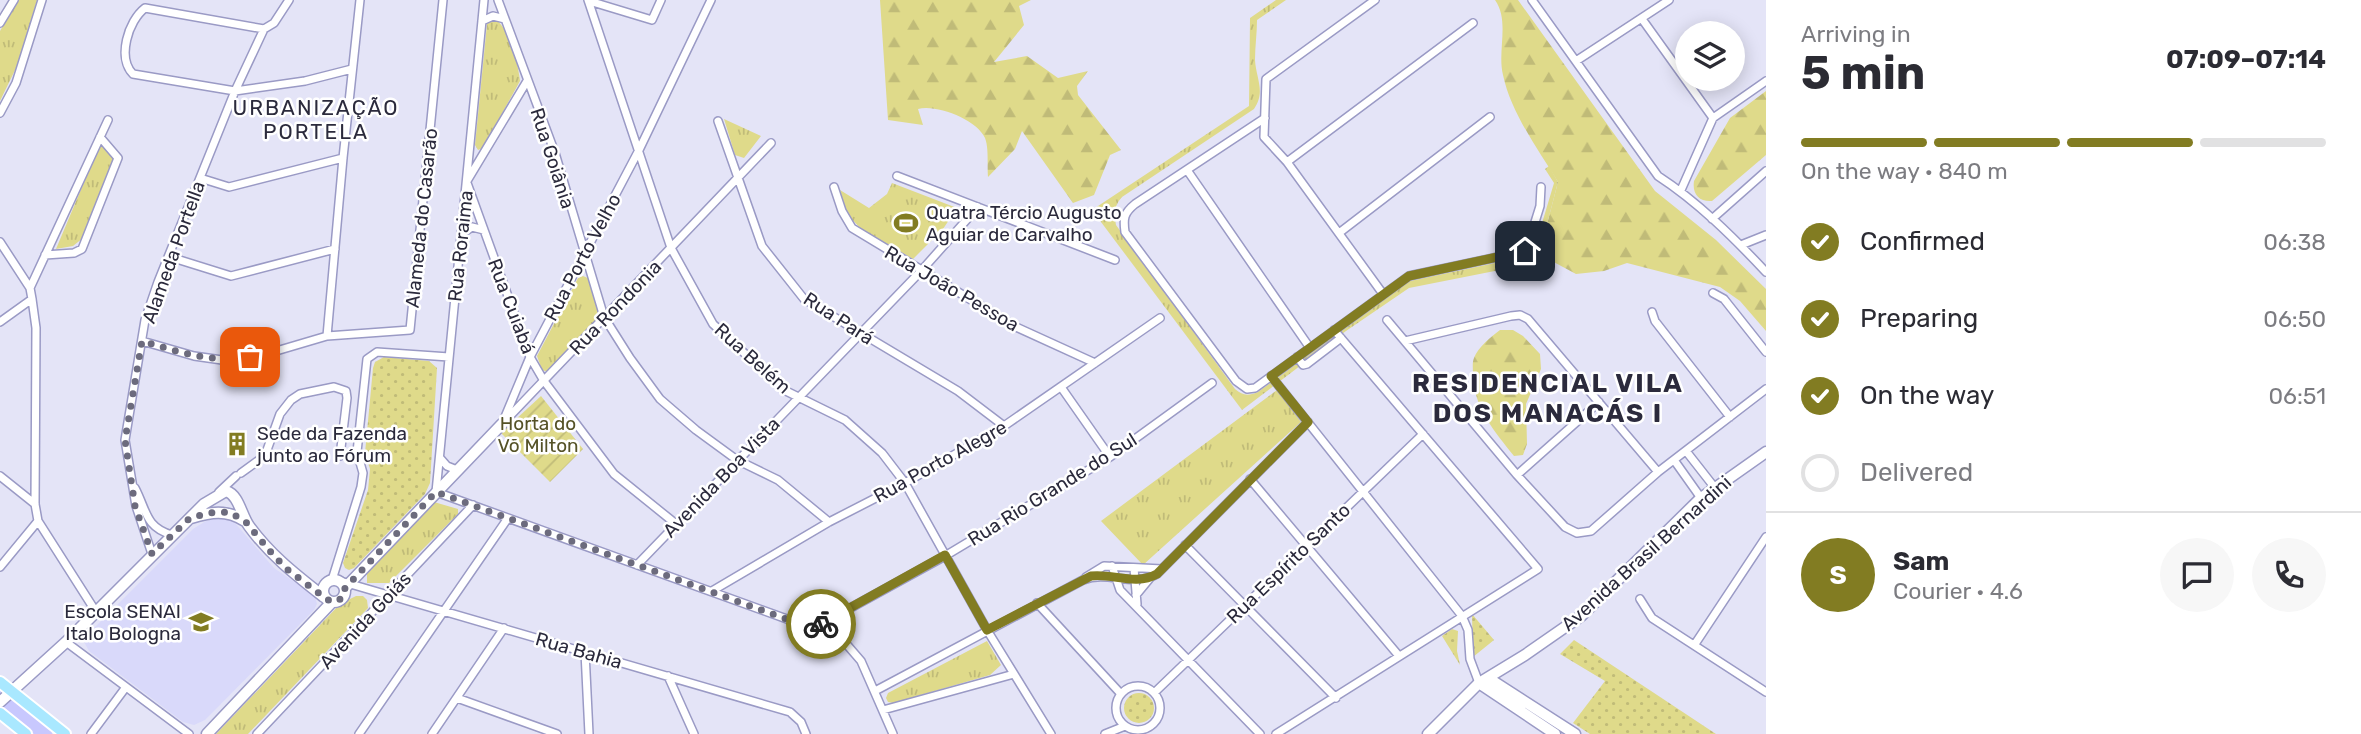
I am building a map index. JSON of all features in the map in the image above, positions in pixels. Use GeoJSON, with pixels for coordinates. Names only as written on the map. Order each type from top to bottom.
{"type":"FeatureCollection","features":[{"type":"Feature","properties":{"kind":"main road"},"geometry":{"type":"LineString","coordinates":[[0,682],[7,696],[65,734]]}},
{"type":"Feature","properties":{"kind":"main road"},"geometry":{"type":"LineString","coordinates":[[0,713],[26,734]]}},
{"type":"Feature","properties":{"kind":"street"},"geometry":{"type":"LineString","coordinates":[[0,23],[13,0]]}},
{"type":"Feature","properties":{"kind":"street"},"geometry":{"type":"LineString","coordinates":[[0,113],[16,83],[42,0]]}},
{"type":"Feature","properties":{"kind":"street","name":"Alameda Portella"},"geometry":{"type":"LineString","coordinates":[[152,554],[135,506],[125,440],[149,308],[235,91],[264,29],[278,19],[289,0]]}},
{"type":"Feature","properties":{"kind":"street"},"geometry":{"type":"LineString","coordinates":[[327,336],[342,158],[360,0]]}},
{"type":"Feature","properties":{"kind":"street","name":"Alameda do Casarão"},"geometry":{"type":"LineString","coordinates":[[142,341],[194,356],[222,360],[266,354],[327,336],[410,330],[443,0]]}},
{"type":"Feature","properties":{"kind":"street"},"geometry":{"type":"LineString","coordinates":[[589,1],[652,20],[661,0]]}},
{"type":"Feature","properties":{"kind":"street","name":"Rua Porto Velho"},"geometry":{"type":"LineString","coordinates":[[502,424],[530,357],[639,150],[711,0]]}},
{"type":"Feature","properties":{"kind":"street"},"geometry":{"type":"LineString","coordinates":[[1375,0],[1266,79],[1264,137],[1287,162],[1383,294]]}},
{"type":"Feature","properties":{"kind":"street"},"geometry":{"type":"LineString","coordinates":[[1532,0],[1658,176],[1681,190],[1766,272]]}},
{"type":"Feature","properties":{"kind":"street"},"geometry":{"type":"LineString","coordinates":[[1576,61],[1668,0]]}},
{"type":"Feature","properties":{"kind":"street"},"geometry":{"type":"LineString","coordinates":[[484,2],[498,1]]}},
{"type":"Feature","properties":{"kind":"street","name":"Rua Goiânia"},"geometry":{"type":"LineString","coordinates":[[498,1],[555,153],[604,317],[630,358],[660,399],[696,430],[737,460],[778,480],[830,522]]}},
{"type":"Feature","properties":{"kind":"street","name":"Rua Belém"},"geometry":{"type":"LineString","coordinates":[[589,1],[671,248],[713,324],[784,390],[845,420],[882,453],[905,482],[987,630],[1051,734]]}},
{"type":"Feature","properties":{"kind":"street","name":"Rua Roraima"},"geometry":{"type":"LineString","coordinates":[[436,492],[484,2]]}},
{"type":"Feature","properties":{"kind":"street"},"geometry":{"type":"LineString","coordinates":[[264,29],[145,8],[139,12],[132,26],[124,54],[127,68],[133,74],[235,91],[306,81],[352,69]]}},
{"type":"Feature","properties":{"kind":"street"},"geometry":{"type":"LineString","coordinates":[[482,22],[494,16],[505,19]]}},
{"type":"Feature","properties":{"kind":"street"},"geometry":{"type":"LineString","coordinates":[[1642,19],[1713,118]]}},
{"type":"Feature","properties":{"kind":"street"},"geometry":{"type":"LineString","coordinates":[[1287,162],[1473,23]]}},
{"type":"Feature","properties":{"kind":"street"},"geometry":{"type":"LineString","coordinates":[[1681,190],[1713,118],[1766,81]]}},
{"type":"Feature","properties":{"kind":"street"},"geometry":{"type":"LineString","coordinates":[[466,181],[527,82]]}},
{"type":"Feature","properties":{"kind":"street"},"geometry":{"type":"LineString","coordinates":[[1339,233],[1490,117]]}},
{"type":"Feature","properties":{"kind":"street"},"geometry":{"type":"LineString","coordinates":[[1265,118],[1127,210],[1123,219],[1125,232],[1236,381],[1247,389],[1255,388],[1409,276],[1525,251],[1540,206],[1541,187]]}},
{"type":"Feature","properties":{"kind":"street"},"geometry":{"type":"LineString","coordinates":[[30,288],[108,120]]}},
{"type":"Feature","properties":{"kind":"street","name":"Rua Pará"},"geometry":{"type":"LineString","coordinates":[[718,121],[762,246],[804,299],[958,391],[1004,426]]}},
{"type":"Feature","properties":{"kind":"street"},"geometry":{"type":"LineString","coordinates":[[45,255],[74,253],[82,249],[118,158],[100,137]]}},
{"type":"Feature","properties":{"kind":"street","name":"Rua Rondonia"},"geometry":{"type":"LineString","coordinates":[[457,470],[771,144]]}},
{"type":"Feature","properties":{"kind":"street"},"geometry":{"type":"LineString","coordinates":[[200,178],[229,187],[342,158]]}},
{"type":"Feature","properties":{"kind":"street"},"geometry":{"type":"LineString","coordinates":[[1187,170],[1310,348]]}},
{"type":"Feature","properties":{"kind":"street"},"geometry":{"type":"LineString","coordinates":[[1712,219],[1766,170]]}},
{"type":"Feature","properties":{"kind":"street"},"geometry":{"type":"LineString","coordinates":[[897,176],[1115,260]]}},
{"type":"Feature","properties":{"kind":"street","name":"Rua Cuiabá"},"geometry":{"type":"LineString","coordinates":[[466,181],[530,357],[544,380],[614,474],[676,524]]}},
{"type":"Feature","properties":{"kind":"street","name":"Rua João Pessoa"},"geometry":{"type":"LineString","coordinates":[[834,187],[842,211],[852,228],[1016,327],[1095,363]]}},
{"type":"Feature","properties":{"kind":"street","name":"Avenida Boa Vista"},"geometry":{"type":"LineString","coordinates":[[638,565],[921,271],[978,207]]}},
{"type":"Feature","properties":{"kind":"street"},"geometry":{"type":"LineString","coordinates":[[461,234],[472,227],[484,230]]}},
{"type":"Feature","properties":{"kind":"street"},"geometry":{"type":"LineString","coordinates":[[1741,245],[1766,234]]}},
{"type":"Feature","properties":{"kind":"street"},"geometry":{"type":"LineString","coordinates":[[0,242],[30,288],[36,328],[35,504],[38,521],[96,612]]}},
{"type":"Feature","properties":{"kind":"street"},"geometry":{"type":"LineString","coordinates":[[170,257],[231,276],[335,248]]}},
{"type":"Feature","properties":{"kind":"street"},"geometry":{"type":"LineString","coordinates":[[1713,293],[1724,299],[1766,352]]}},
{"type":"Feature","properties":{"kind":"street"},"geometry":{"type":"LineString","coordinates":[[2,318],[32,299]]}},
{"type":"Feature","properties":{"kind":"street"},"geometry":{"type":"LineString","coordinates":[[1652,312],[1655,321],[1730,416]]}},
{"type":"Feature","properties":{"kind":"street"},"geometry":{"type":"LineString","coordinates":[[1405,341],[1520,315],[1528,320],[1658,472]]}},
{"type":"Feature","properties":{"kind":"street","name":"Rua Porto Alegre"},"geometry":{"type":"LineString","coordinates":[[712,591],[1004,426],[1160,318]]}},
{"type":"Feature","properties":{"kind":"street"},"geometry":{"type":"LineString","coordinates":[[1387,320],[1517,475],[1565,527],[1577,533],[1591,531],[1658,472],[1766,389]]}},
{"type":"Feature","properties":{"kind":"street"},"geometry":{"type":"LineString","coordinates":[[1276,734],[1538,569],[1334,330]]}},
{"type":"Feature","properties":{"kind":"street"},"geometry":{"type":"LineString","coordinates":[[1297,357],[1303,365],[1307,364],[1341,338]]}},
{"type":"Feature","properties":{"kind":"street"},"geometry":{"type":"LineString","coordinates":[[338,582],[363,473],[357,452],[367,359],[377,352],[449,357]]}},
{"type":"Feature","properties":{"kind":"street"},"geometry":{"type":"LineString","coordinates":[[1271,376],[1462,616],[1468,630],[1470,659],[1475,672],[1555,734]]}},
{"type":"Feature","properties":{"kind":"street","name":"Rua Rio Grande do Sul"},"geometry":{"type":"LineString","coordinates":[[814,628],[945,555],[1110,457],[1212,383]]}},
{"type":"Feature","properties":{"kind":"street"},"geometry":{"type":"LineString","coordinates":[[7,696],[66,642],[204,504],[260,460],[267,450],[280,414],[291,400],[300,394],[334,387],[346,391],[340,456]]}},
{"type":"Feature","properties":{"kind":"street"},"geometry":{"type":"LineString","coordinates":[[1061,387],[1110,457]]}},
{"type":"Feature","properties":{"kind":"street"},"geometry":{"type":"LineString","coordinates":[[1517,475],[1599,402]]}},
{"type":"Feature","properties":{"kind":"street"},"geometry":{"type":"LineString","coordinates":[[1136,595],[1308,422]]}},
{"type":"Feature","properties":{"kind":"street","name":"Rua Espírito Santo"},"geometry":{"type":"LineString","coordinates":[[1154,693],[1423,434]]}},
{"type":"Feature","properties":{"kind":"street"},"geometry":{"type":"LineString","coordinates":[[1686,451],[1715,488]]}},
{"type":"Feature","properties":{"kind":"street","name":"Avenida Brasil Bernardini"},"geometry":{"type":"LineString","coordinates":[[1428,734],[1484,680],[1581,615],[1701,498],[1766,452]]}},
{"type":"Feature","properties":{"kind":"street"},"geometry":{"type":"LineString","coordinates":[[439,458],[447,466],[457,470]]}},
{"type":"Feature","properties":{"kind":"street"},"geometry":{"type":"LineString","coordinates":[[1674,460],[1701,498]]}},
{"type":"Feature","properties":{"kind":"street","name":"Avenida Goiás"},"geometry":{"type":"LineString","coordinates":[[207,734],[328,599],[343,597],[338,582],[360,573],[457,470]]}},
{"type":"Feature","properties":{"kind":"street"},"geometry":{"type":"LineString","coordinates":[[0,476],[35,504]]}},
{"type":"Feature","properties":{"kind":"street"},"geometry":{"type":"LineString","coordinates":[[1250,479],[1398,656]]}},
{"type":"Feature","properties":{"kind":"street","name":"Alameda Portella"},"geometry":{"type":"LineString","coordinates":[[133,484],[149,523],[172,535]]}},
{"type":"Feature","properties":{"kind":"street"},"geometry":{"type":"LineString","coordinates":[[216,495],[226,491],[231,493],[245,521],[274,556],[328,599]]}},
{"type":"Feature","properties":{"kind":"street"},"geometry":{"type":"LineString","coordinates":[[436,492],[842,639],[861,661],[892,734]]}},
{"type":"Feature","properties":{"kind":"street"},"geometry":{"type":"LineString","coordinates":[[216,495],[215,505],[245,521]]}},
{"type":"Feature","properties":{"kind":"street"},"geometry":{"type":"LineString","coordinates":[[190,518],[225,512],[237,502]]}},
{"type":"Feature","properties":{"kind":"street","name":"Avenida Goiás"},"geometry":{"type":"LineString","coordinates":[[257,734],[473,505]]}},
{"type":"Feature","properties":{"kind":"street"},"geometry":{"type":"LineString","coordinates":[[359,734],[508,518]]}},
{"type":"Feature","properties":{"kind":"street"},"geometry":{"type":"LineString","coordinates":[[0,567],[38,521]]}},
{"type":"Feature","properties":{"kind":"street"},"geometry":{"type":"LineString","coordinates":[[1695,644],[1764,542]]}},
{"type":"Feature","properties":{"kind":"street"},"geometry":{"type":"LineString","coordinates":[[1185,545],[1336,698]]}},
{"type":"Feature","properties":{"kind":"street"},"geometry":{"type":"LineString","coordinates":[[1083,580],[1096,569],[1112,566],[1162,569]]}},
{"type":"Feature","properties":{"kind":"street"},"geometry":{"type":"LineString","coordinates":[[1112,566],[1120,590],[1260,734]]}},
{"type":"Feature","properties":{"kind":"street"},"geometry":{"type":"LineString","coordinates":[[1134,568],[1137,605]]}},
{"type":"Feature","properties":{"kind":"street"},"geometry":{"type":"LineString","coordinates":[[875,691],[1083,580],[1099,575],[1135,580],[1150,578]]}},
{"type":"Feature","properties":{"kind":"street"},"geometry":{"type":"LineString","coordinates":[[305,582],[338,582]]}},
{"type":"Feature","properties":{"kind":"street"},"geometry":{"type":"LineString","coordinates":[[328,599],[323,589],[338,582]]}},
{"type":"Feature","properties":{"kind":"street","name":"Rua Bahia"},"geometry":{"type":"LineString","coordinates":[[338,582],[790,712],[801,722],[806,734]]}},
{"type":"Feature","properties":{"kind":"street"},"geometry":{"type":"LineString","coordinates":[[1640,599],[1652,618],[1766,691]]}},
{"type":"Feature","properties":{"kind":"street"},"geometry":{"type":"LineString","coordinates":[[1037,603],[1121,694]]}},
{"type":"Feature","properties":{"kind":"street"},"geometry":{"type":"LineString","coordinates":[[432,734],[504,628]]}},
{"type":"Feature","properties":{"kind":"street"},"geometry":{"type":"LineString","coordinates":[[66,642],[189,734]]}},
{"type":"Feature","properties":{"kind":"street"},"geometry":{"type":"LineString","coordinates":[[584,652],[589,734]]}},
{"type":"Feature","properties":{"kind":"street"},"geometry":{"type":"LineString","coordinates":[[883,710],[1014,674]]}},
{"type":"Feature","properties":{"kind":"street"},"geometry":{"type":"LineString","coordinates":[[668,676],[694,734]]}},
{"type":"Feature","properties":{"kind":"street"},"geometry":{"type":"LineString","coordinates":[[1484,680],[1575,734]]}},
{"type":"Feature","properties":{"kind":"street"},"geometry":{"type":"LineString","coordinates":[[91,734],[126,687]]}},
{"type":"Feature","properties":{"kind":"street"},"geometry":{"type":"LineString","coordinates":[[1139,687],[1154,693],[1160,711],[1152,730],[1136,730],[1125,726],[1116,711],[1121,694],[1129,688],[1139,687]]}},
{"type":"Feature","properties":{"kind":"street"},"geometry":{"type":"LineString","coordinates":[[457,698],[556,734]]}},
{"type":"Feature","properties":{"kind":"street"},"geometry":{"type":"LineString","coordinates":[[1105,734],[1125,726]]}},
{"type":"Feature","properties":{"kind":"shaded area","name":"Escola SENAI Italo Bologna"},"geometry":{"type":"Polygon","coordinates":[[[217,518],[227,518],[235,523],[274,568],[315,596],[317,604],[205,720],[194,725],[183,722],[89,651],[84,642],[88,634],[193,529],[217,518]]]}},
{"type":"Feature","properties":{"kind":"green space"},"geometry":{"type":"Polygon","coordinates":[[[18,0],[37,0],[17,66],[0,101],[0,31],[18,0]]]}},
{"type":"Feature","properties":{"kind":"green space"},"geometry":{"type":"Polygon","coordinates":[[[880,0],[1031,0],[1019,6],[1024,25],[994,62],[1027,56],[1058,78],[1088,71],[1077,86],[1078,95],[1121,150],[1110,155],[1094,195],[1073,203],[1022,131],[1015,149],[988,177],[985,138],[974,125],[945,111],[926,108],[918,109],[923,125],[888,120],[880,0]]]}},
{"type":"Feature","properties":{"kind":"green space"},"geometry":{"type":"Polygon","coordinates":[[[1276,0],[1286,0],[1257,20],[1255,60],[1260,91],[1254,109],[1122,197],[1117,203],[1115,213],[1116,225],[1238,391],[1246,395],[1258,392],[1410,281],[1523,257],[1534,250],[1554,183],[1545,169],[1549,166],[1558,182],[1540,251],[1520,266],[1409,288],[1346,331],[1242,410],[1092,210],[1249,106],[1250,18],[1276,0]]]}},
{"type":"Feature","properties":{"kind":"green space"},"geometry":{"type":"Polygon","coordinates":[[[1495,0],[1518,0],[1655,191],[1716,240],[1766,289],[1766,331],[1740,301],[1720,287],[1627,263],[1604,271],[1576,274],[1550,260],[1520,266],[1540,251],[1558,182],[1526,130],[1507,89],[1502,66],[1502,17],[1495,0]]]}},
{"type":"Feature","properties":{"kind":"green space"},"geometry":{"type":"Polygon","coordinates":[[[495,19],[509,38],[520,81],[483,148],[478,150],[475,145],[487,24],[495,19]]]}},
{"type":"Feature","properties":{"kind":"green space"},"geometry":{"type":"Polygon","coordinates":[[[1766,91],[1766,155],[1712,201],[1700,199],[1694,190],[1694,181],[1730,118],[1766,91]]]}},
{"type":"Feature","properties":{"kind":"green space"},"geometry":{"type":"Polygon","coordinates":[[[724,119],[761,136],[744,158],[735,155],[724,119]]]}},
{"type":"Feature","properties":{"kind":"green space"},"geometry":{"type":"Polygon","coordinates":[[[104,143],[114,157],[83,238],[73,246],[56,249],[98,149],[104,143]]]}},
{"type":"Feature","properties":{"kind":"green space"},"geometry":{"type":"Polygon","coordinates":[[[892,183],[957,208],[943,229],[913,259],[861,229],[847,214],[840,190],[869,208],[887,194],[892,183]]]}},
{"type":"Feature","properties":{"kind":"green space","name":"Quatra Tércio Augusto Aguiar de Carvalho"},"geometry":{"type":"Polygon","coordinates":[[[910,210],[916,233],[902,236],[897,213],[910,210]]]}},
{"type":"Feature","properties":{"kind":"green space"},"geometry":{"type":"Polygon","coordinates":[[[583,276],[590,279],[601,317],[548,372],[542,370],[537,356],[578,278],[583,276]]]}},
{"type":"Feature","properties":{"kind":"green space"},"geometry":{"type":"Polygon","coordinates":[[[1500,330],[1513,330],[1523,336],[1540,354],[1541,369],[1526,404],[1527,444],[1523,455],[1514,456],[1493,428],[1481,408],[1474,386],[1474,358],[1482,346],[1500,330]]]}},
{"type":"Feature","properties":{"kind":"green space"},"geometry":{"type":"Polygon","coordinates":[[[384,357],[429,361],[437,368],[430,483],[425,494],[354,568],[349,570],[343,563],[368,490],[370,469],[365,453],[373,368],[375,362],[384,357]]]}},
{"type":"Feature","properties":{"kind":"green space"},"geometry":{"type":"Polygon","coordinates":[[[1277,390],[1301,422],[1143,565],[1101,521],[1277,390]]]}},
{"type":"Feature","properties":{"kind":"green space","name":"Horta do Võ Milton"},"geometry":{"type":"Polygon","coordinates":[[[541,396],[583,449],[550,482],[501,433],[541,396]]]}},
{"type":"Feature","properties":{"kind":"green space"},"geometry":{"type":"Polygon","coordinates":[[[434,502],[458,509],[458,514],[389,583],[367,583],[367,574],[434,502]]]}},
{"type":"Feature","properties":{"kind":"green space"},"geometry":{"type":"Polygon","coordinates":[[[356,596],[363,596],[367,600],[368,608],[248,734],[216,734],[340,604],[356,596]]]}},
{"type":"Feature","properties":{"kind":"green space"},"geometry":{"type":"Polygon","coordinates":[[[1472,614],[1494,640],[1473,657],[1472,614]]]}},
{"type":"Feature","properties":{"kind":"green space"},"geometry":{"type":"Polygon","coordinates":[[[1452,629],[1458,631],[1457,651],[1460,665],[1442,636],[1452,629]]]}},
{"type":"Feature","properties":{"kind":"green space"},"geometry":{"type":"Polygon","coordinates":[[[1574,640],[1716,734],[1590,734],[1573,723],[1605,681],[1560,654],[1574,640]]]}},
{"type":"Feature","properties":{"kind":"green space"},"geometry":{"type":"Polygon","coordinates":[[[987,641],[1001,665],[990,675],[893,703],[888,702],[888,693],[987,641]]]}},
{"type":"Feature","properties":{"kind":"green space"},"geometry":{"type":"Polygon","coordinates":[[[1139,693],[1150,697],[1154,708],[1150,719],[1139,723],[1128,719],[1124,708],[1128,697],[1139,693]]]}},
{"type":"Feature","properties":{"kind":"waterway"},"geometry":{"type":"LineString","coordinates":[[0,697],[45,734]]}},
{"type":"Feature","properties":{"kind":"way so far"},"geometry":{"type":"LineString","coordinates":[[250,357],[208,359],[142,341],[125,448],[135,506],[152,554],[190,518],[229,512],[245,521],[288,570],[328,600],[336,602],[343,597],[345,588],[436,492],[800,624],[814,628],[821,624]]}},
{"type":"Feature","properties":{"kind":"place","name":"Quatra Tércio Augusto Aguiar de Carvalho"},"geometry":{"type":"Point","coordinates":[906,223]}},
{"type":"Feature","properties":{"kind":"place","name":"Sede da Fazenda junto ao Fórum"},"geometry":{"type":"Point","coordinates":[237,444]}},
{"type":"Feature","properties":{"kind":"place","name":"Escola SENAI Italo Bologna"},"geometry":{"type":"Point","coordinates":[201,622]}},
{"type":"Feature","properties":{"kind":"district","name":"URBANIZAÇÃO PORTELA"},"geometry":{"type":"Point","coordinates":[316,120]}},
{"type":"Feature","properties":{"kind":"district","name":"RESIDENCIAL VILA DOS MANACÁS I"},"geometry":{"type":"Point","coordinates":[1548,398]}},
{"type":"Feature","properties":{"kind":"route"},"geometry":{"type":"LineString","coordinates":[[821,624],[945,555],[987,630],[1091,576],[1107,575],[1142,580],[1150,578],[1308,422],[1271,376],[1409,276],[1525,251]]}}]}
